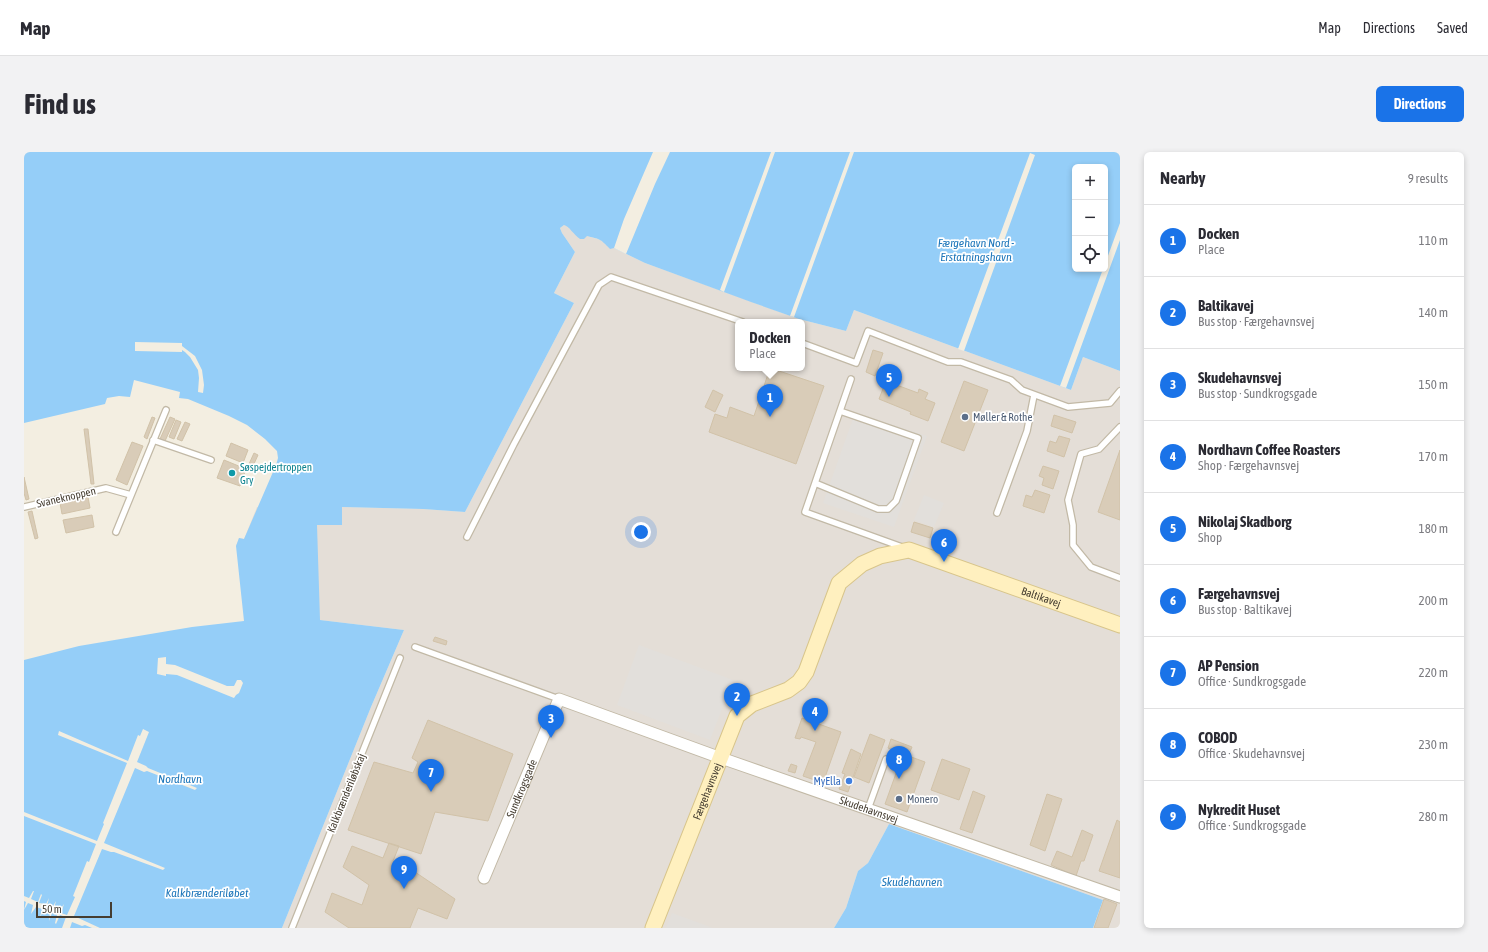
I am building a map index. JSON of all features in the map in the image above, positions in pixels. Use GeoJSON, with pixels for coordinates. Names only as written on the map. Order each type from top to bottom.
{"type":"FeatureCollection","features":[{"type":"Feature","properties":{"kind":"street","name":"Baltikavej"},"geometry":{"type":"LineString","coordinates":[[909,550],[1120,625]]}},
{"type":"Feature","properties":{"kind":"street","name":"Færgehavnsvej"},"geometry":{"type":"LineString","coordinates":[[653,928],[737,716],[752,704],[788,690],[799,682],[806,672],[839,583],[862,564],[880,556],[909,550]]}},
{"type":"Feature","properties":{"kind":"street","name":"Skudehavnsvej"},"geometry":{"type":"LineString","coordinates":[[559,699],[721,758],[1120,897]]}},
{"type":"Feature","properties":{"kind":"street","name":"Sundkrogsgade"},"geometry":{"type":"LineString","coordinates":[[484,878],[559,699]]}},
{"type":"Feature","properties":{"kind":"lane"},"geometry":{"type":"LineString","coordinates":[[467,537],[514,444],[599,285],[611,277],[735,319]]}},
{"type":"Feature","properties":{"kind":"lane"},"geometry":{"type":"LineString","coordinates":[[805,344],[856,363],[868,331],[948,362],[962,362],[1011,380],[1022,390],[1068,407],[1110,403],[1120,391]]}},
{"type":"Feature","properties":{"kind":"lane"},"geometry":{"type":"LineString","coordinates":[[840,411],[918,438],[896,501],[888,509],[878,509],[815,483],[851,379]]}},
{"type":"Feature","properties":{"kind":"lane"},"geometry":{"type":"LineString","coordinates":[[997,513],[1027,431],[1034,394]]}},
{"type":"Feature","properties":{"kind":"lane"},"geometry":{"type":"LineString","coordinates":[[116,532],[166,410]]}},
{"type":"Feature","properties":{"kind":"lane"},"geometry":{"type":"LineString","coordinates":[[1120,427],[1099,449],[1081,454],[1068,500],[1073,525],[1073,545],[1091,567],[1120,578]]}},
{"type":"Feature","properties":{"kind":"lane"},"geometry":{"type":"LineString","coordinates":[[153,440],[211,460]]}},
{"type":"Feature","properties":{"kind":"lane","name":"Baltikavej"},"geometry":{"type":"LineString","coordinates":[[815,483],[805,512],[909,550]]}},
{"type":"Feature","properties":{"kind":"lane","name":"Svaneknoppen"},"geometry":{"type":"LineString","coordinates":[[24,507],[106,488],[131,495]]}},
{"type":"Feature","properties":{"kind":"lane","name":"Skudehavnsvej"},"geometry":{"type":"LineString","coordinates":[[415,647],[559,699]]}},
{"type":"Feature","properties":{"kind":"lane","name":"Kalkbrænderiløbskaj"},"geometry":{"type":"LineString","coordinates":[[292,928],[400,658]]}},
{"type":"Feature","properties":{"kind":"lane"},"geometry":{"type":"LineString","coordinates":[[868,809],[886,759]]}},
{"type":"Feature","properties":{"kind":"shaded area"},"geometry":{"type":"Polygon","coordinates":[[[567,225],[570,229],[601,240],[610,248],[614,248],[645,263],[799,319],[735,319],[735,371],[805,371],[805,321],[846,331],[854,310],[1071,390],[1083,357],[1120,371],[1120,928],[1093,928],[1103,900],[889,824],[868,863],[858,871],[846,908],[834,928],[282,928],[371,707],[404,630],[320,620],[236,546],[239,538],[244,539],[257,507],[342,507],[423,509],[465,512],[574,303],[554,293],[575,252],[560,228],[567,225]]]}},
{"type":"Feature","properties":{"kind":"shaded area"},"geometry":{"type":"Polygon","coordinates":[[[855,413],[927,436],[894,527],[823,503],[855,413]]]}},
{"type":"Feature","properties":{"kind":"shaded area"},"geometry":{"type":"Polygon","coordinates":[[[924,495],[944,503],[934,527],[914,520],[924,495]]]}},
{"type":"Feature","properties":{"kind":"shaded area"},"geometry":{"type":"Polygon","coordinates":[[[639,645],[733,680],[710,740],[617,705],[639,645]]]}},
{"type":"Feature","properties":{"kind":"shaded area"},"geometry":{"type":"Polygon","coordinates":[[[672,913],[713,928],[666,928],[672,913]]]}},
{"type":"Feature","properties":{"kind":"water"},"geometry":{"type":"Polygon","coordinates":[[[24,152],[1120,152],[1120,371],[1083,357],[1071,390],[854,310],[846,331],[805,321],[805,319],[799,319],[645,263],[614,248],[610,249],[598,239],[587,236],[584,239],[580,239],[564,225],[560,228],[575,252],[554,293],[574,303],[465,512],[423,509],[342,507],[342,525],[317,525],[320,620],[404,630],[371,707],[282,928],[24,928],[24,660],[79,646],[192,627],[244,621],[236,546],[239,538],[244,539],[278,458],[277,451],[265,439],[247,425],[188,399],[179,398],[180,392],[134,380],[130,397],[119,396],[107,398],[105,404],[24,423],[24,152]]]}},
{"type":"Feature","properties":{"kind":"water","name":"Skudehavnen"},"geometry":{"type":"Polygon","coordinates":[[[889,824],[1103,900],[1093,928],[834,928],[846,908],[858,871],[868,863],[889,824]]]}},
{"type":"Feature","properties":{"kind":"pier"},"geometry":{"type":"Polygon","coordinates":[[[653,152],[670,152],[626,254],[614,248],[624,219],[653,152]]]}},
{"type":"Feature","properties":{"kind":"pier"},"geometry":{"type":"Polygon","coordinates":[[[771,152],[775,152],[724,292],[720,290],[771,152]]]}},
{"type":"Feature","properties":{"kind":"pier"},"geometry":{"type":"Polygon","coordinates":[[[850,152],[854,152],[794,317],[790,316],[850,152]]]}},
{"type":"Feature","properties":{"kind":"pier"},"geometry":{"type":"Polygon","coordinates":[[[1030,153],[1035,155],[964,351],[958,349],[1030,153]]]}},
{"type":"Feature","properties":{"kind":"pier"},"geometry":{"type":"Polygon","coordinates":[[[1120,223],[1120,240],[1066,388],[1060,386],[1102,272],[1108,272],[1108,256],[1120,223]]]}},
{"type":"Feature","properties":{"kind":"pier"},"geometry":{"type":"Polygon","coordinates":[[[135,342],[182,343],[182,346],[195,356],[202,370],[204,385],[203,393],[198,392],[198,370],[185,352],[182,350],[182,352],[135,351],[135,342]]]}},
{"type":"Feature","properties":{"kind":"pier"},"geometry":{"type":"Polygon","coordinates":[[[166,657],[166,664],[175,665],[227,686],[234,686],[237,680],[241,680],[243,683],[239,693],[234,698],[177,675],[166,674],[166,676],[157,674],[158,658],[166,657]]]}},
{"type":"Feature","properties":{"kind":"pier"},"geometry":{"type":"Polygon","coordinates":[[[143,729],[149,732],[137,762],[197,788],[195,790],[147,771],[144,772],[135,768],[104,843],[165,868],[163,870],[102,849],[74,916],[100,928],[92,928],[85,925],[82,926],[72,922],[70,928],[62,928],[66,917],[60,915],[56,924],[57,915],[52,913],[49,921],[50,912],[44,910],[40,917],[42,909],[36,907],[31,914],[33,905],[28,903],[24,910],[26,902],[24,901],[24,896],[29,898],[34,891],[31,899],[38,902],[41,894],[39,903],[46,904],[49,898],[47,906],[52,908],[56,901],[54,909],[59,911],[64,904],[61,913],[67,915],[75,897],[73,896],[87,861],[89,862],[96,844],[24,816],[24,812],[97,841],[127,763],[58,735],[59,731],[128,761],[138,735],[140,736],[143,729]]]}},
{"type":"Feature","properties":{"kind":"building"},"geometry":{"type":"Polygon","coordinates":[[[873,350],[883,353],[875,376],[866,372],[873,350]]]}},
{"type":"Feature","properties":{"kind":"building"},"geometry":{"type":"Polygon","coordinates":[[[769,371],[779,371],[824,386],[796,464],[709,432],[715,414],[727,418],[730,407],[754,416],[769,371]]]}},
{"type":"Feature","properties":{"kind":"building"},"geometry":{"type":"Polygon","coordinates":[[[886,381],[918,393],[919,389],[928,393],[925,399],[935,403],[928,421],[910,414],[911,412],[879,399],[886,381]]]}},
{"type":"Feature","properties":{"kind":"building"},"geometry":{"type":"Polygon","coordinates":[[[964,381],[988,390],[964,451],[941,442],[964,381]]]}},
{"type":"Feature","properties":{"kind":"building"},"geometry":{"type":"Polygon","coordinates":[[[713,390],[723,395],[715,412],[705,407],[713,390]]]}},
{"type":"Feature","properties":{"kind":"building"},"geometry":{"type":"Polygon","coordinates":[[[1054,415],[1076,422],[1072,433],[1051,426],[1054,415]]]}},
{"type":"Feature","properties":{"kind":"building"},"geometry":{"type":"Polygon","coordinates":[[[152,417],[155,418],[147,439],[144,437],[152,417]]]}},
{"type":"Feature","properties":{"kind":"building"},"geometry":{"type":"Polygon","coordinates":[[[170,417],[175,419],[165,441],[160,439],[170,417]]]}},
{"type":"Feature","properties":{"kind":"building"},"geometry":{"type":"Polygon","coordinates":[[[176,420],[181,422],[174,439],[169,437],[176,420]]]}},
{"type":"Feature","properties":{"kind":"building"},"geometry":{"type":"Polygon","coordinates":[[[185,422],[190,424],[182,441],[177,439],[185,422]]]}},
{"type":"Feature","properties":{"kind":"building"},"geometry":{"type":"Polygon","coordinates":[[[84,429],[88,429],[94,484],[91,484],[84,429]]]}},
{"type":"Feature","properties":{"kind":"building"},"geometry":{"type":"Polygon","coordinates":[[[1059,436],[1070,439],[1064,457],[1047,451],[1050,441],[1056,443],[1059,436]]]}},
{"type":"Feature","properties":{"kind":"building"},"geometry":{"type":"Polygon","coordinates":[[[132,442],[143,446],[127,485],[116,480],[132,442]]]}},
{"type":"Feature","properties":{"kind":"building"},"geometry":{"type":"Polygon","coordinates":[[[231,443],[248,450],[243,463],[226,456],[231,443]]]}},
{"type":"Feature","properties":{"kind":"building"},"geometry":{"type":"Polygon","coordinates":[[[1120,450],[1120,520],[1098,512],[1120,450]]]}},
{"type":"Feature","properties":{"kind":"building"},"geometry":{"type":"Polygon","coordinates":[[[254,453],[258,455],[253,466],[249,464],[254,453]]]}},
{"type":"Feature","properties":{"kind":"building","name":"Søspejdertroppen Gry"},"geometry":{"type":"Polygon","coordinates":[[[224,460],[246,469],[240,486],[217,478],[224,460]]]}},
{"type":"Feature","properties":{"kind":"building"},"geometry":{"type":"Polygon","coordinates":[[[1043,466],[1059,471],[1053,489],[1042,485],[1044,478],[1039,476],[1043,466]]]}},
{"type":"Feature","properties":{"kind":"building"},"geometry":{"type":"Polygon","coordinates":[[[24,477],[29,499],[26,500],[24,493],[24,477]]]}},
{"type":"Feature","properties":{"kind":"building"},"geometry":{"type":"Polygon","coordinates":[[[1035,490],[1050,495],[1044,513],[1023,506],[1026,495],[1032,497],[1035,490]]]}},
{"type":"Feature","properties":{"kind":"building"},"geometry":{"type":"Polygon","coordinates":[[[88,497],[90,508],[62,514],[60,503],[88,497]]]}},
{"type":"Feature","properties":{"kind":"building"},"geometry":{"type":"Polygon","coordinates":[[[32,511],[38,538],[35,539],[28,512],[32,511]]]}},
{"type":"Feature","properties":{"kind":"building"},"geometry":{"type":"Polygon","coordinates":[[[92,515],[94,527],[66,533],[63,520],[92,515]]]}},
{"type":"Feature","properties":{"kind":"building"},"geometry":{"type":"Polygon","coordinates":[[[914,522],[933,528],[930,538],[911,532],[914,522]]]}},
{"type":"Feature","properties":{"kind":"building"},"geometry":{"type":"Polygon","coordinates":[[[435,637],[447,641],[446,645],[433,641],[435,637]]]}},
{"type":"Feature","properties":{"kind":"building"},"geometry":{"type":"Polygon","coordinates":[[[802,718],[841,732],[823,783],[803,776],[816,742],[801,737],[800,739],[795,738],[802,718]]]}},
{"type":"Feature","properties":{"kind":"building"},"geometry":{"type":"Polygon","coordinates":[[[428,720],[513,754],[488,821],[435,812],[421,854],[348,830],[374,762],[413,773],[418,762],[412,758],[428,720]]]}},
{"type":"Feature","properties":{"kind":"building"},"geometry":{"type":"Polygon","coordinates":[[[870,734],[885,740],[869,783],[854,777],[870,734]]]}},
{"type":"Feature","properties":{"kind":"building"},"geometry":{"type":"Polygon","coordinates":[[[891,739],[912,747],[908,756],[888,748],[891,739]]]}},
{"type":"Feature","properties":{"kind":"building"},"geometry":{"type":"Polygon","coordinates":[[[851,749],[861,754],[848,792],[839,789],[845,774],[842,773],[851,749]]]}},
{"type":"Feature","properties":{"kind":"building"},"geometry":{"type":"Polygon","coordinates":[[[903,754],[925,762],[907,812],[885,804],[903,754]]]}},
{"type":"Feature","properties":{"kind":"building"},"geometry":{"type":"Polygon","coordinates":[[[942,759],[970,769],[959,800],[931,790],[942,759]]]}},
{"type":"Feature","properties":{"kind":"building"},"geometry":{"type":"Polygon","coordinates":[[[791,764],[797,766],[795,773],[788,771],[791,764]]]}},
{"type":"Feature","properties":{"kind":"building"},"geometry":{"type":"Polygon","coordinates":[[[973,791],[985,796],[972,833],[960,829],[973,791]]]}},
{"type":"Feature","properties":{"kind":"building"},"geometry":{"type":"Polygon","coordinates":[[[1047,794],[1062,799],[1045,851],[1030,845],[1047,794]]]}},
{"type":"Feature","properties":{"kind":"building"},"geometry":{"type":"Polygon","coordinates":[[[1117,820],[1120,822],[1120,878],[1099,871],[1117,820]]]}},
{"type":"Feature","properties":{"kind":"building"},"geometry":{"type":"Polygon","coordinates":[[[1082,830],[1093,835],[1084,861],[1081,861],[1076,876],[1051,865],[1057,851],[1072,857],[1082,830]]]}},
{"type":"Feature","properties":{"kind":"building"},"geometry":{"type":"Polygon","coordinates":[[[389,843],[399,846],[393,861],[415,872],[455,899],[447,919],[418,908],[410,928],[349,928],[325,912],[332,893],[362,905],[369,885],[343,867],[352,846],[383,858],[389,843]]]}},
{"type":"Feature","properties":{"kind":"building"},"geometry":{"type":"Polygon","coordinates":[[[1104,899],[1117,904],[1108,928],[1094,928],[1104,899]]]}},
{"type":"Feature","properties":{"kind":"place","name":"Nikolaj Skadborg"},"geometry":{"type":"Point","coordinates":[889,397]}},
{"type":"Feature","properties":{"kind":"place","name":"Docken"},"geometry":{"type":"Point","coordinates":[770,417]}},
{"type":"Feature","properties":{"kind":"place","name":"Møller & Rothe"},"geometry":{"type":"Point","coordinates":[965,417]}},
{"type":"Feature","properties":{"kind":"place","name":"Søspejdertroppen Gry"},"geometry":{"type":"Point","coordinates":[232,473]}},
{"type":"Feature","properties":{"kind":"place","name":"Færgehavnsvej"},"geometry":{"type":"Point","coordinates":[944,562]}},
{"type":"Feature","properties":{"kind":"place","name":"Baltikavej"},"geometry":{"type":"Point","coordinates":[737,716]}},
{"type":"Feature","properties":{"kind":"place","name":"Nordhavn Coffee Roasters"},"geometry":{"type":"Point","coordinates":[815,731]}},
{"type":"Feature","properties":{"kind":"place","name":"Skudehavnsvej"},"geometry":{"type":"Point","coordinates":[551,738]}},
{"type":"Feature","properties":{"kind":"place","name":"COBOD"},"geometry":{"type":"Point","coordinates":[899,779]}},
{"type":"Feature","properties":{"kind":"place","name":"MyElla"},"geometry":{"type":"Point","coordinates":[849,781]}},
{"type":"Feature","properties":{"kind":"place","name":"AP Pension"},"geometry":{"type":"Point","coordinates":[431,792]}},
{"type":"Feature","properties":{"kind":"place","name":"Monero"},"geometry":{"type":"Point","coordinates":[899,799]}},
{"type":"Feature","properties":{"kind":"place","name":"Nykredit Huset"},"geometry":{"type":"Point","coordinates":[404,889]}},
{"type":"Feature","properties":{"kind":"water label","name":"Færgehavn Nord - Erstatningshavn"},"geometry":{"type":"Point","coordinates":[976,250]}},
{"type":"Feature","properties":{"kind":"water label","name":"Nordhavn"},"geometry":{"type":"Point","coordinates":[180,779]}},
{"type":"Feature","properties":{"kind":"water label","name":"Kalkbrænderiløbet"},"geometry":{"type":"Point","coordinates":[207,893]}}]}
